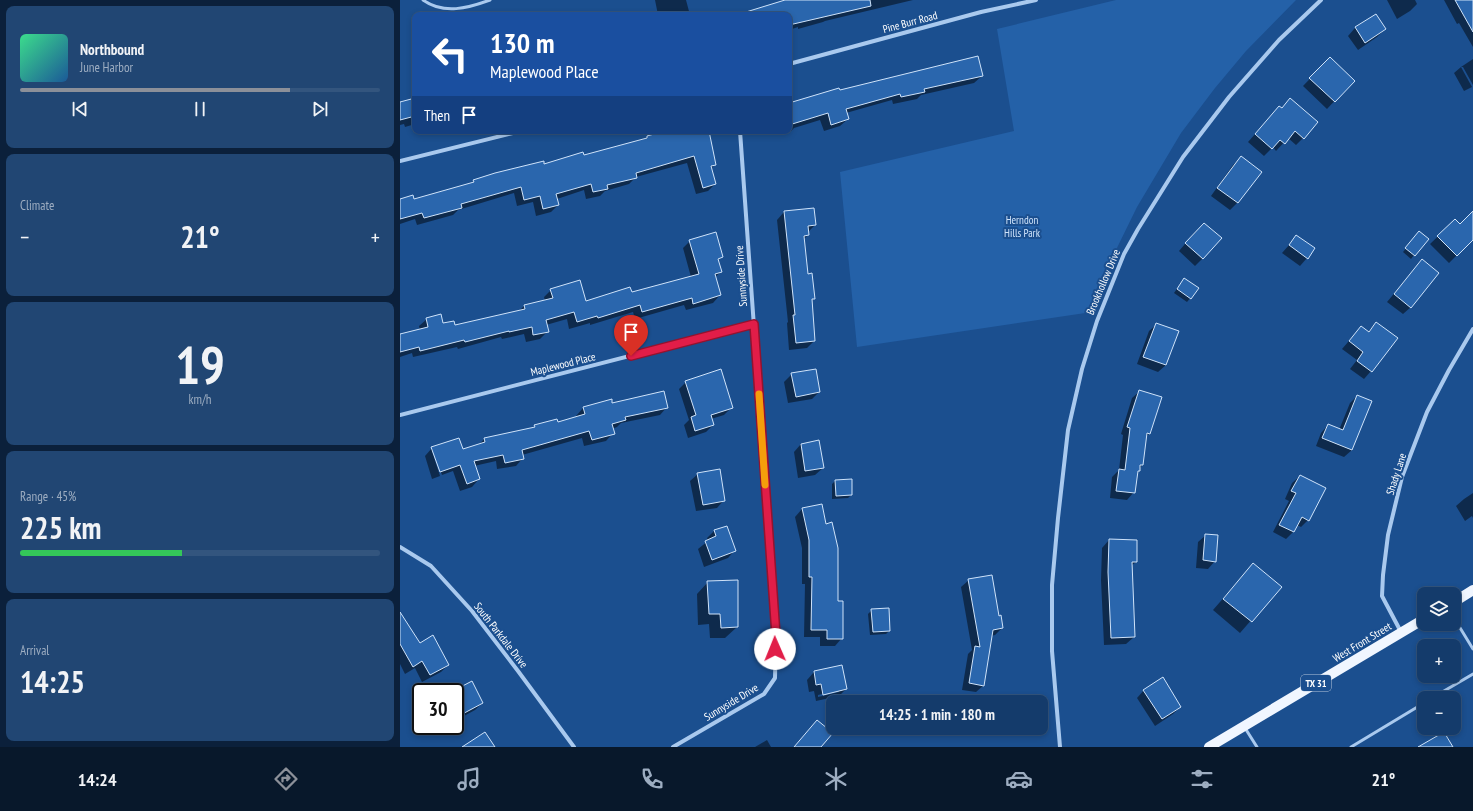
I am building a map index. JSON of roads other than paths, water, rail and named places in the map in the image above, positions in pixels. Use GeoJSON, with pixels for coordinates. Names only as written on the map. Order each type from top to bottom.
{"type":"FeatureCollection","features":[{"type":"Feature","properties":{"kind":"main road"},"geometry":{"type":"LineString","coordinates":[[1461,598],[1473,590]]}},
{"type":"Feature","properties":{"kind":"main road","name":"West Front Street"},"geometry":{"type":"LineString","coordinates":[[1209,747],[1417,623]]}},
{"type":"Feature","properties":{"kind":"street","name":"Pine Burr Road"},"geometry":{"type":"LineString","coordinates":[[792,63],[981,12],[1036,0]]}},
{"type":"Feature","properties":{"kind":"street","name":"Brookhollow Drive"},"geometry":{"type":"LineString","coordinates":[[1060,747],[1052,651],[1052,585],[1068,430],[1082,368],[1096,320],[1124,254],[1183,157],[1228,97],[1279,40],[1321,0]]}},
{"type":"Feature","properties":{"kind":"street"},"geometry":{"type":"LineString","coordinates":[[400,161],[508,134]]}},
{"type":"Feature","properties":{"kind":"street","name":"Sunnyside Drive"},"geometry":{"type":"LineString","coordinates":[[673,747],[764,694],[775,678],[776,635],[740,134]]}},
{"type":"Feature","properties":{"kind":"street","name":"Maplewood Place"},"geometry":{"type":"LineString","coordinates":[[400,415],[754,324]]}},
{"type":"Feature","properties":{"kind":"street","name":"Shady Lane"},"geometry":{"type":"LineString","coordinates":[[1401,633],[1382,596],[1388,535],[1402,477],[1427,412],[1473,329]]}},
{"type":"Feature","properties":{"kind":"street","name":"South Parkdale Drive"},"geometry":{"type":"LineString","coordinates":[[400,547],[431,566],[472,610],[574,747]]}},
{"type":"Feature","properties":{"kind":"lane"},"geometry":{"type":"LineString","coordinates":[[423,0],[446,9],[461,9],[490,0]]}},
{"type":"Feature","properties":{"kind":"lane"},"geometry":{"type":"LineString","coordinates":[[1461,629],[1473,649]]}},
{"type":"Feature","properties":{"kind":"lane"},"geometry":{"type":"LineString","coordinates":[[1444,691],[1473,674]]}},
{"type":"Feature","properties":{"kind":"lane"},"geometry":{"type":"LineString","coordinates":[[1351,747],[1417,707]]}},
{"type":"Feature","properties":{"kind":"lane"},"geometry":{"type":"LineString","coordinates":[[1244,726],[1257,747]]}},
{"type":"Feature","properties":{"kind":"park label","name":"Herndon Hills Park"},"geometry":{"type":"Point","coordinates":[1022,226]}}]}
